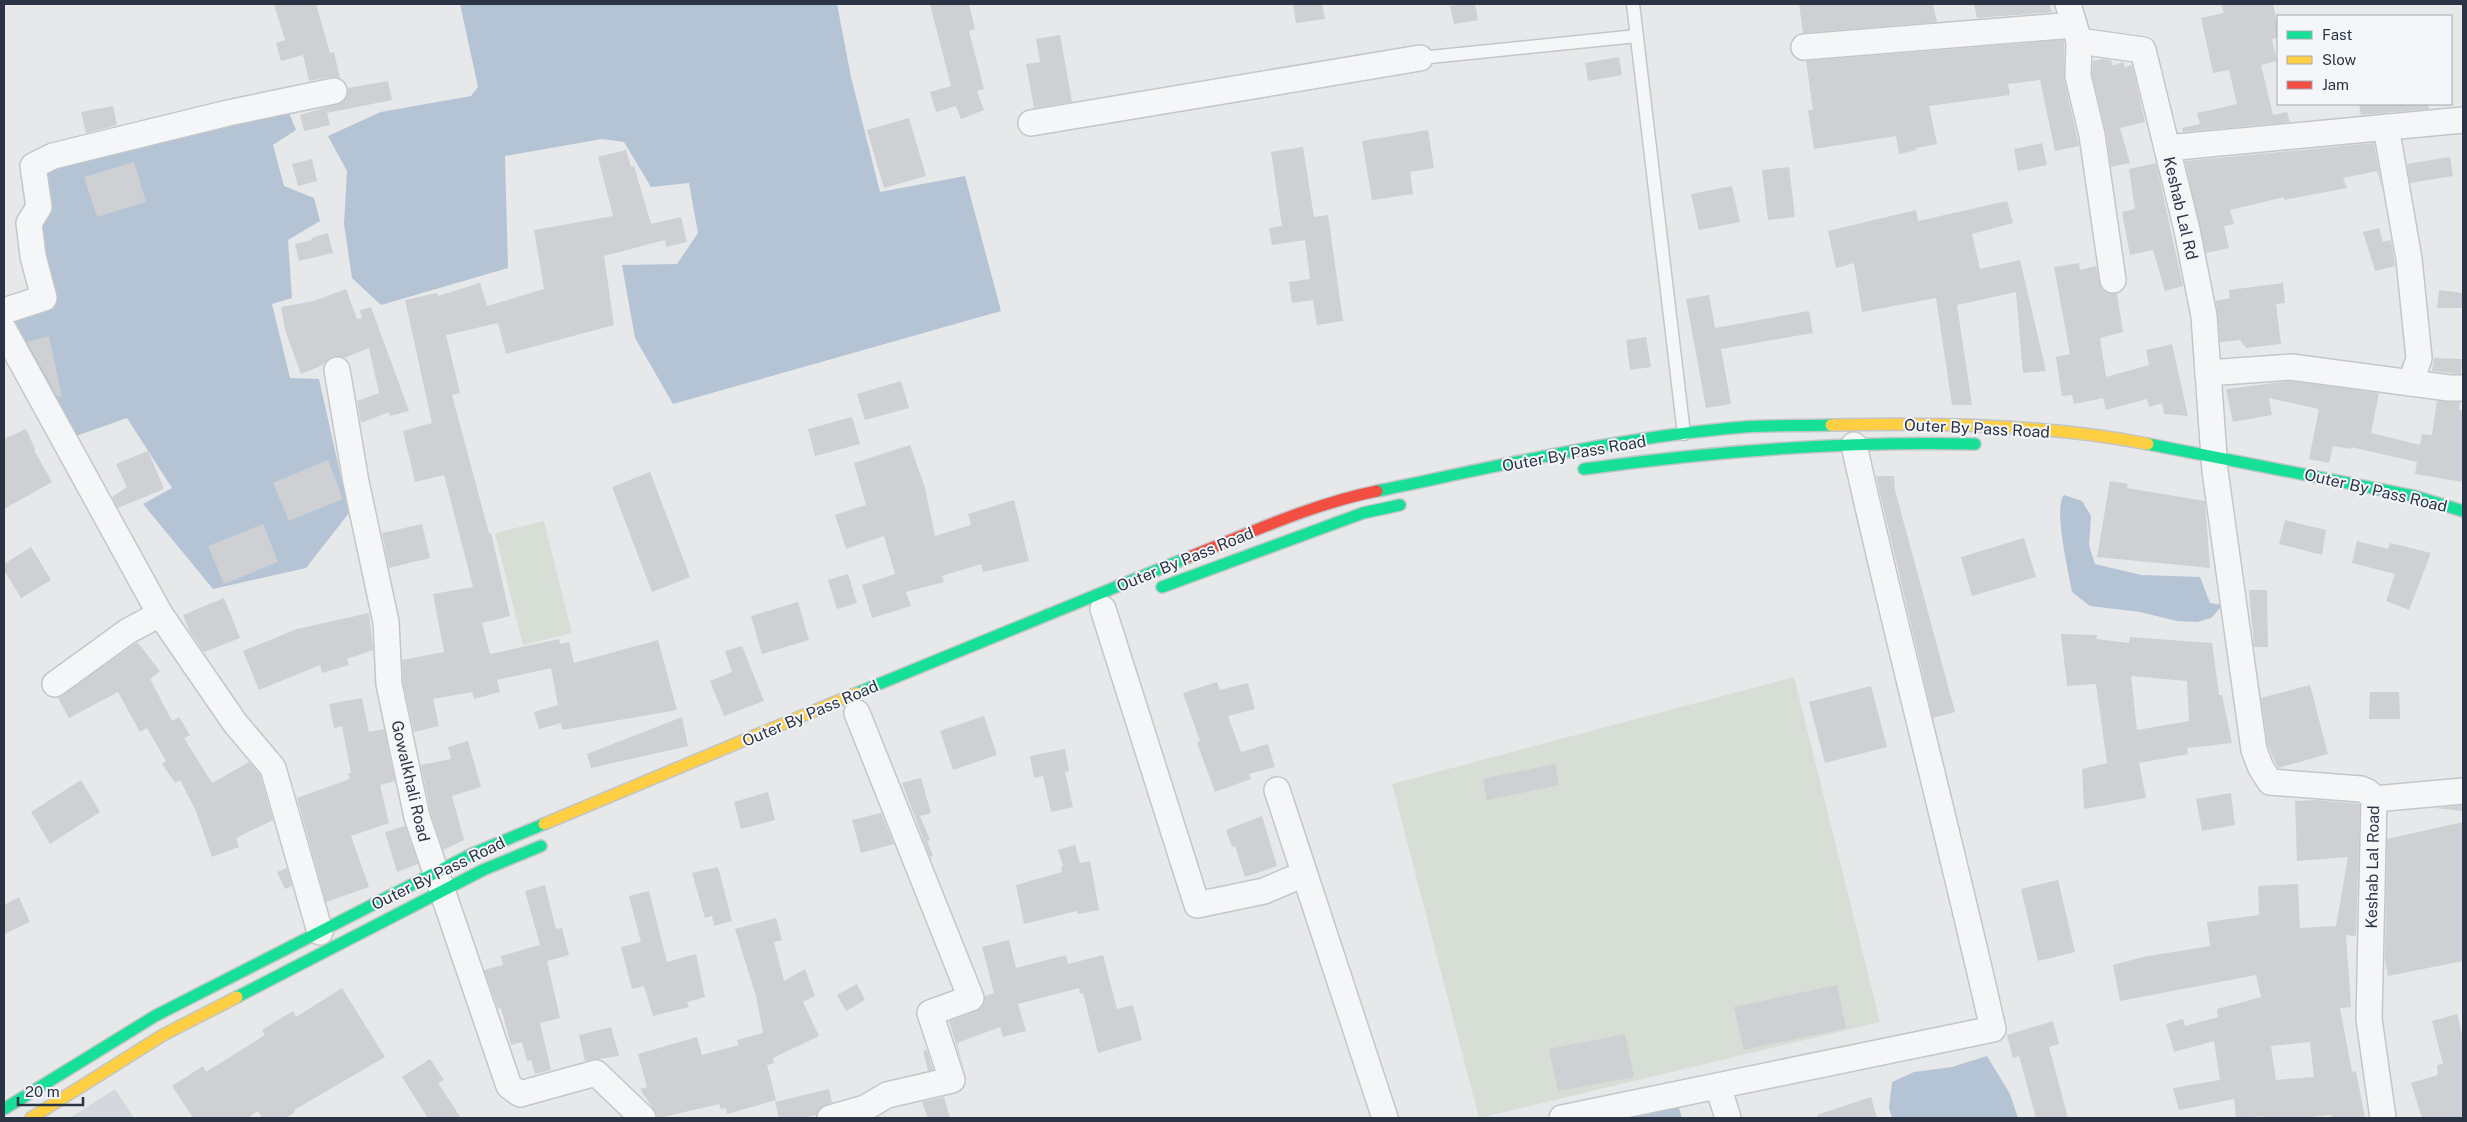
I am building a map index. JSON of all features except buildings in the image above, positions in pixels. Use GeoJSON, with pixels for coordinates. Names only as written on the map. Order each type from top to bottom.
{"type":"FeatureCollection","features":[{"type":"Feature","properties":{"kind":"main road","name":"Outer By Pass Road"},"geometry":{"type":"LineString","coordinates":[[31,1118],[163,1035],[438,883],[474,854],[1018,625],[1270,525],[1356,495],[1559,453],[1684,434],[1745,427],[1931,423],[2097,434],[2214,467],[2414,496],[2463,511]]}},
{"type":"Feature","properties":{"kind":"main road","name":"Outer By Pass Road"},"geometry":{"type":"LineString","coordinates":[[1574,470],[1686,454],[1749,448],[1831,444],[1939,443],[1987,445]]}},
{"type":"Feature","properties":{"kind":"main road","name":"Outer By Pass Road"},"geometry":{"type":"LineString","coordinates":[[1150,592],[1363,513],[1410,503]]}},
{"type":"Feature","properties":{"kind":"main road","name":"Outer By Pass Road"},"geometry":{"type":"LineString","coordinates":[[4,1108],[155,1016],[320,932],[438,883],[483,870],[553,841]]}},
{"type":"Feature","properties":{"kind":"street"},"geometry":{"type":"LineString","coordinates":[[1804,47],[2074,23],[2078,76],[2092,135],[2112,280]]}},
{"type":"Feature","properties":{"kind":"street","name":"Keshab Lal Rd"},"geometry":{"type":"LineString","coordinates":[[2074,23],[2143,50],[2187,230],[2204,316],[2214,467]]}},
{"type":"Feature","properties":{"kind":"street"},"geometry":{"type":"LineString","coordinates":[[1031,123],[1420,58]]}},
{"type":"Feature","properties":{"kind":"street"},"geometry":{"type":"LineString","coordinates":[[4,311],[44,298],[33,256],[29,223],[39,207],[34,166],[53,156],[228,113],[334,91]]}},
{"type":"Feature","properties":{"kind":"street"},"geometry":{"type":"LineString","coordinates":[[2167,148],[2463,120]]}},
{"type":"Feature","properties":{"kind":"street"},"geometry":{"type":"LineString","coordinates":[[2386,127],[2409,259],[2419,358],[2411,383]]}},
{"type":"Feature","properties":{"kind":"street"},"geometry":{"type":"LineString","coordinates":[[4,330],[160,614],[234,723],[273,768],[320,932]]}},
{"type":"Feature","properties":{"kind":"street"},"geometry":{"type":"LineString","coordinates":[[2208,373],[2291,367],[2463,388]]}},
{"type":"Feature","properties":{"kind":"street","name":"Gowalkhali Road"},"geometry":{"type":"LineString","coordinates":[[337,370],[356,482],[386,622],[389,684],[417,818],[509,1086],[520,1094],[596,1073],[642,1118]]}},
{"type":"Feature","properties":{"kind":"street"},"geometry":{"type":"LineString","coordinates":[[1562,1118],[1993,1029],[1955,859],[1875,542],[1854,445]]}},
{"type":"Feature","properties":{"kind":"street","name":"Keshab Lal Road"},"geometry":{"type":"LineString","coordinates":[[2214,467],[2254,750],[2261,768],[2270,782],[2361,789],[2368,792],[2374,799],[2369,1020],[2383,1118]]}},
{"type":"Feature","properties":{"kind":"street"},"geometry":{"type":"LineString","coordinates":[[1103,609],[1197,905],[1264,891],[1304,874]]}},
{"type":"Feature","properties":{"kind":"street"},"geometry":{"type":"LineString","coordinates":[[55,684],[128,631],[160,614]]}},
{"type":"Feature","properties":{"kind":"street"},"geometry":{"type":"LineString","coordinates":[[830,1118],[865,1108],[887,1095],[952,1080],[930,1013],[971,998],[857,713]]}},
{"type":"Feature","properties":{"kind":"street"},"geometry":{"type":"LineString","coordinates":[[1277,790],[1384,1118]]}},
{"type":"Feature","properties":{"kind":"street"},"geometry":{"type":"LineString","coordinates":[[2374,799],[2463,791]]}},
{"type":"Feature","properties":{"kind":"street"},"geometry":{"type":"LineString","coordinates":[[1718,1086],[1728,1118]]}},
{"type":"Feature","properties":{"kind":"lane"},"geometry":{"type":"LineString","coordinates":[[1633,4],[1684,434]]}},
{"type":"Feature","properties":{"kind":"lane"},"geometry":{"type":"LineString","coordinates":[[1420,58],[1637,36]]}},
{"type":"Feature","properties":{"kind":"shaded area"},"geometry":{"type":"Polygon","coordinates":[[[544,521],[572,633],[523,645],[495,533],[544,521]]]}},
{"type":"Feature","properties":{"kind":"shaded area"},"geometry":{"type":"Polygon","coordinates":[[[1794,677],[1880,1022],[1479,1118],[1392,784],[1794,677]]]}},
{"type":"Feature","properties":{"kind":"shaded area"},"geometry":{"type":"Polygon","coordinates":[[[115,1089],[134,1118],[70,1118],[115,1089]]]}},
{"type":"Feature","properties":{"kind":"water"},"geometry":{"type":"Polygon","coordinates":[[[460,4],[837,4],[851,77],[880,192],[965,176],[1001,311],[673,404],[635,338],[622,265],[677,264],[698,233],[689,183],[651,187],[624,142],[602,139],[505,156],[508,268],[381,305],[352,278],[344,224],[347,171],[328,136],[381,112],[471,96],[478,87],[460,4]]]}},
{"type":"Feature","properties":{"kind":"water"},"geometry":{"type":"Polygon","coordinates":[[[287,108],[296,130],[273,145],[284,186],[314,198],[320,221],[288,240],[292,298],[272,304],[290,378],[319,379],[349,513],[306,568],[213,589],[143,504],[172,488],[127,418],[76,436],[6,319],[50,305],[32,232],[38,169],[287,108]]]}},
{"type":"Feature","properties":{"kind":"water"},"geometry":{"type":"Polygon","coordinates":[[[2064,495],[2082,501],[2091,516],[2089,545],[2095,564],[2141,575],[2200,577],[2210,603],[2223,605],[2211,618],[2197,622],[2177,621],[2140,612],[2090,606],[2072,592],[2061,526],[2061,502],[2064,495]]]}},
{"type":"Feature","properties":{"kind":"water"},"geometry":{"type":"Polygon","coordinates":[[[1987,1056],[2010,1094],[2018,1118],[1892,1118],[1889,1108],[1892,1082],[1914,1072],[1952,1067],[1987,1056]]]}},
{"type":"Feature","properties":{"kind":"water"},"geometry":{"type":"Polygon","coordinates":[[[1678,1105],[1682,1118],[1627,1118],[1678,1105]]]}},
{"type":"Feature","properties":{"kind":"traffic: fast"},"geometry":{"type":"LineString","coordinates":[[1377,491],[1559,453],[1651,438],[1744,427],[1831,425]]}},
{"type":"Feature","properties":{"kind":"traffic: fast"},"geometry":{"type":"LineString","coordinates":[[1584,469],[1730,452],[1877,444],[1975,444]]}},
{"type":"Feature","properties":{"kind":"traffic: fast"},"geometry":{"type":"LineString","coordinates":[[2148,444],[2414,496],[2463,511]]}},
{"type":"Feature","properties":{"kind":"traffic: fast"},"geometry":{"type":"LineString","coordinates":[[1162,587],[1363,513],[1400,505]]}},
{"type":"Feature","properties":{"kind":"traffic: fast"},"geometry":{"type":"LineString","coordinates":[[857,693],[1189,557]]}},
{"type":"Feature","properties":{"kind":"traffic: fast"},"geometry":{"type":"LineString","coordinates":[[4,1109],[155,1016],[474,853],[544,824]]}},
{"type":"Feature","properties":{"kind":"traffic: fast"},"geometry":{"type":"LineString","coordinates":[[237,997],[483,870],[541,846]]}},
{"type":"Feature","properties":{"kind":"traffic: slow"},"geometry":{"type":"LineString","coordinates":[[1831,425],[1911,424],[1990,426],[2070,432],[2148,444]]}},
{"type":"Feature","properties":{"kind":"traffic: slow"},"geometry":{"type":"LineString","coordinates":[[544,824],[857,693]]}},
{"type":"Feature","properties":{"kind":"traffic: slow"},"geometry":{"type":"LineString","coordinates":[[31,1118],[163,1035],[237,997]]}},
{"type":"Feature","properties":{"kind":"traffic: jam"},"geometry":{"type":"LineString","coordinates":[[1189,557],[1305,511],[1377,491]]}}]}
